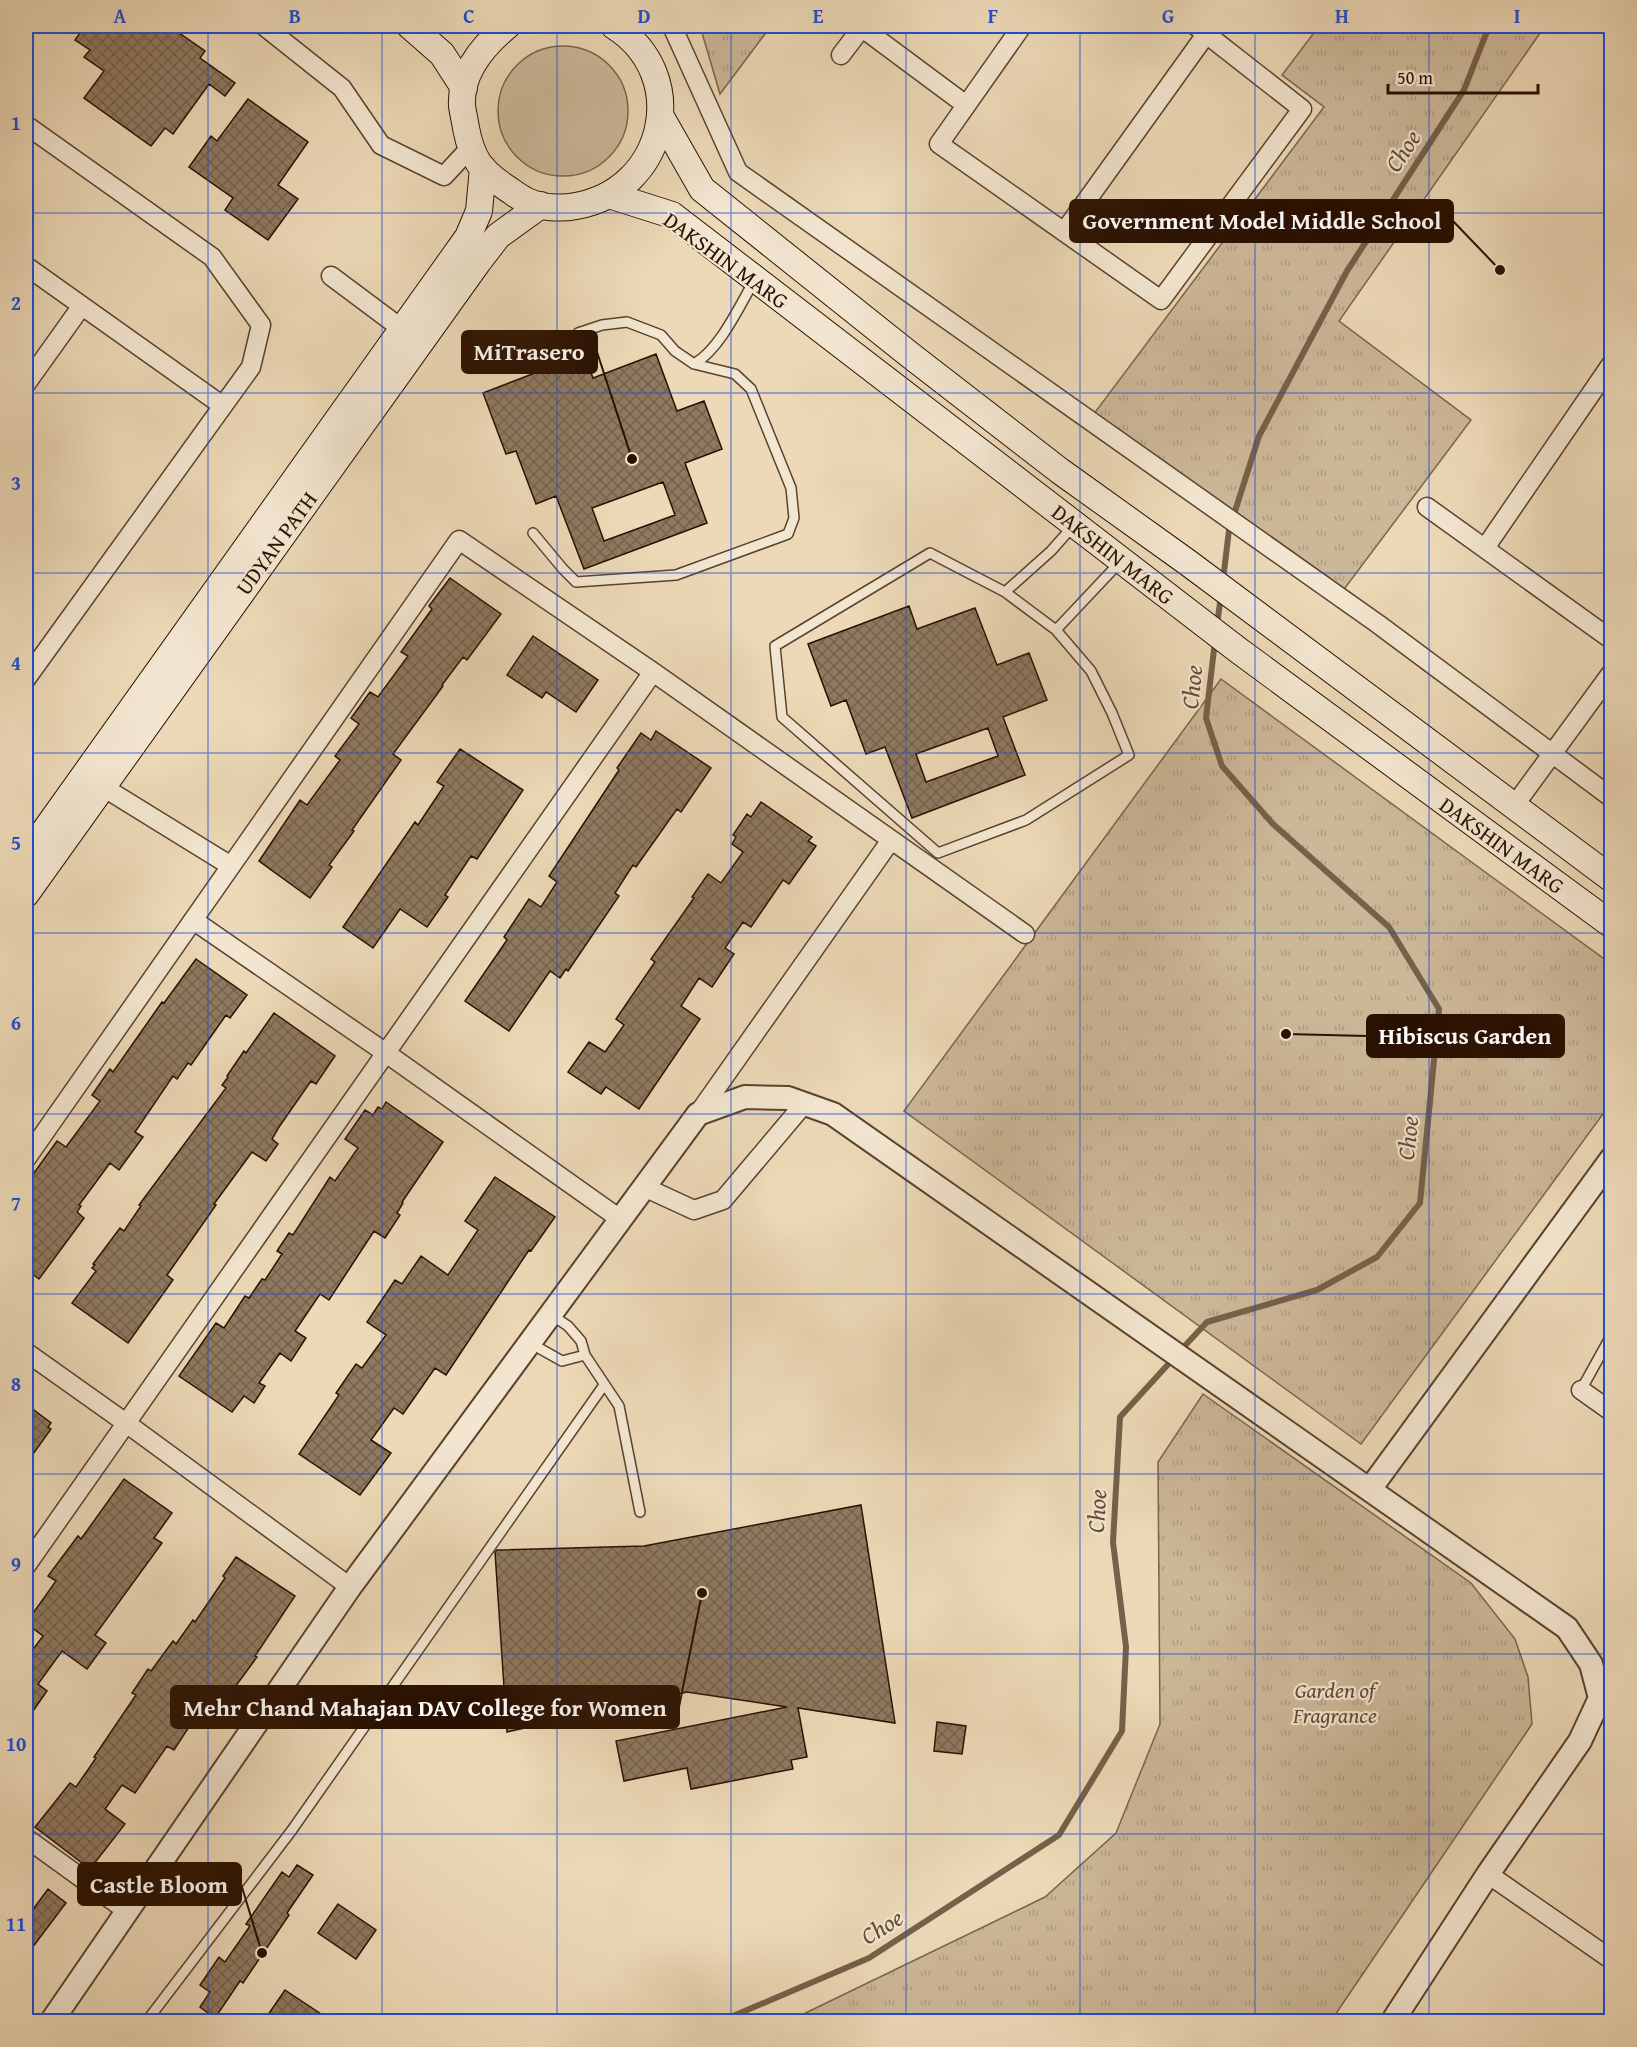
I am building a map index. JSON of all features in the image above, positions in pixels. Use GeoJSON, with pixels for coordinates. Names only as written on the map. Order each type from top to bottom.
{"type":"FeatureCollection","features":[{"type":"Feature","properties":{"kind":"main road"},"geometry":{"type":"LineString","coordinates":[[410,26],[442,54],[464,88]]}},
{"type":"Feature","properties":{"kind":"main road"},"geometry":{"type":"LineString","coordinates":[[464,88],[471,66],[482,50],[507,26]]}},
{"type":"Feature","properties":{"kind":"main road"},"geometry":{"type":"LineString","coordinates":[[476,158],[489,177],[527,201],[541,205],[570,207],[587,204],[609,195],[636,174],[654,143],[660,117],[660,96],[656,76],[635,34],[629,35],[614,26]]}},
{"type":"Feature","properties":{"kind":"main road","name":"UDYAN PATH"},"geometry":{"type":"LineString","coordinates":[[26,857],[468,237],[479,211],[476,158],[462,104],[464,88]]}},
{"type":"Feature","properties":{"kind":"main road","name":"DAKSHIN MARG"},"geometry":{"type":"LineString","coordinates":[[660,117],[702,189],[1041,457],[1187,562],[1611,879]]}},
{"type":"Feature","properties":{"kind":"main road","name":"DAKSHIN MARG"},"geometry":{"type":"LineString","coordinates":[[609,195],[672,215],[1238,650],[1611,925]]}},
{"type":"Feature","properties":{"kind":"main road","name":"UDYAN PATH"},"geometry":{"type":"LineString","coordinates":[[26,894],[478,262],[498,236],[541,205]]}},
{"type":"Feature","properties":{"kind":"street"},"geometry":{"type":"LineString","coordinates":[[264,26],[342,88],[381,145],[444,176],[476,158]]}},
{"type":"Feature","properties":{"kind":"street"},"geometry":{"type":"LineString","coordinates":[[672,26],[738,172],[1378,624],[1611,798]]}},
{"type":"Feature","properties":{"kind":"street"},"geometry":{"type":"LineString","coordinates":[[841,55],[862,26],[966,105]]}},
{"type":"Feature","properties":{"kind":"street"},"geometry":{"type":"LineString","coordinates":[[1022,26],[939,144],[1064,232],[1161,300],[1302,109],[1202,29],[1064,232]]}},
{"type":"Feature","properties":{"kind":"street"},"geometry":{"type":"LineString","coordinates":[[26,125],[212,257],[261,325],[251,367],[26,679]]}},
{"type":"Feature","properties":{"kind":"street"},"geometry":{"type":"LineString","coordinates":[[26,266],[223,406]]}},
{"type":"Feature","properties":{"kind":"street"},"geometry":{"type":"LineString","coordinates":[[331,276],[402,329]]}},
{"type":"Feature","properties":{"kind":"street"},"geometry":{"type":"LineString","coordinates":[[26,384],[81,307]]}},
{"type":"Feature","properties":{"kind":"street"},"geometry":{"type":"LineString","coordinates":[[1485,548],[1611,363]]}},
{"type":"Feature","properties":{"kind":"street"},"geometry":{"type":"LineString","coordinates":[[1427,507],[1611,640]]}},
{"type":"Feature","properties":{"kind":"street"},"geometry":{"type":"LineString","coordinates":[[26,1159],[459,540],[653,672],[1025,934]]}},
{"type":"Feature","properties":{"kind":"street"},"geometry":{"type":"LineString","coordinates":[[26,1566],[653,672]]}},
{"type":"Feature","properties":{"kind":"street"},"geometry":{"type":"LineString","coordinates":[[1514,806],[1611,672]]}},
{"type":"Feature","properties":{"kind":"street"},"geometry":{"type":"LineString","coordinates":[[103,787],[231,866]]}},
{"type":"Feature","properties":{"kind":"street"},"geometry":{"type":"LineString","coordinates":[[51,2022],[350,1587],[698,1114],[891,840]]}},
{"type":"Feature","properties":{"kind":"street"},"geometry":{"type":"LineString","coordinates":[[193,920],[620,1219]]}},
{"type":"Feature","properties":{"kind":"street"},"geometry":{"type":"LineString","coordinates":[[698,1114],[745,1097],[788,1098],[833,1114],[1567,1628],[1591,1664],[1600,1698],[1581,1742]]}},
{"type":"Feature","properties":{"kind":"street"},"geometry":{"type":"LineString","coordinates":[[644,1187],[694,1210],[723,1200],[804,1104]]}},
{"type":"Feature","properties":{"kind":"street"},"geometry":{"type":"LineString","coordinates":[[1370,1489],[1611,1158]]}},
{"type":"Feature","properties":{"kind":"street"},"geometry":{"type":"LineString","coordinates":[[26,1352],[350,1587]]}},
{"type":"Feature","properties":{"kind":"street"},"geometry":{"type":"LineString","coordinates":[[1581,1390],[1611,1412]]}},
{"type":"Feature","properties":{"kind":"street"},"geometry":{"type":"LineString","coordinates":[[1392,2022],[1488,1874],[1611,1701]]}},
{"type":"Feature","properties":{"kind":"street"},"geometry":{"type":"LineString","coordinates":[[26,1838],[127,1911]]}},
{"type":"Feature","properties":{"kind":"street"},"geometry":{"type":"LineString","coordinates":[[1488,1874],[1611,1960]]}},
{"type":"Feature","properties":{"kind":"lane"},"geometry":{"type":"LineString","coordinates":[[694,364],[711,350],[735,315],[755,279]]}},
{"type":"Feature","properties":{"kind":"lane"},"geometry":{"type":"LineString","coordinates":[[533,533],[576,582],[676,575],[788,534],[794,518],[791,488],[751,389],[735,374],[694,364],[675,351],[661,334],[627,322],[602,325],[578,333]]}},
{"type":"Feature","properties":{"kind":"lane"},"geometry":{"type":"LineString","coordinates":[[1005,592],[1051,551],[1074,524]]}},
{"type":"Feature","properties":{"kind":"lane"},"geometry":{"type":"LineString","coordinates":[[930,553],[1005,592],[1056,630],[1091,671],[1112,713],[1129,755],[1026,820],[938,853],[782,717],[775,646],[930,553]]}},
{"type":"Feature","properties":{"kind":"lane"},"geometry":{"type":"LineString","coordinates":[[1056,630],[1121,561]]}},
{"type":"Feature","properties":{"kind":"lane"},"geometry":{"type":"LineString","coordinates":[[550,1314],[568,1326],[581,1341],[585,1355],[619,1406],[640,1512]]}},
{"type":"Feature","properties":{"kind":"lane"},"geometry":{"type":"LineString","coordinates":[[1581,1390],[1611,1334]]}},
{"type":"Feature","properties":{"kind":"lane"},"geometry":{"type":"LineString","coordinates":[[529,1342],[562,1361],[585,1355]]}},
{"type":"Feature","properties":{"kind":"lane"},"geometry":{"type":"LineString","coordinates":[[146,2022],[292,1830],[604,1385]]}},
{"type":"Feature","properties":{"kind":"green space"},"geometry":{"type":"Polygon","coordinates":[[[700,26],[771,26],[720,94],[700,26]]]}},
{"type":"Feature","properties":{"kind":"green space"},"geometry":{"type":"Polygon","coordinates":[[[1319,26],[1545,26],[1339,321],[1471,420],[1339,596],[1093,415],[1324,107],[1282,75],[1319,26]]]}},
{"type":"Feature","properties":{"kind":"green space"},"geometry":{"type":"Polygon","coordinates":[[[563,46],[588,51],[609,65],[623,86],[628,111],[623,136],[609,157],[588,171],[563,176],[538,171],[517,157],[503,136],[498,111],[503,86],[517,65],[538,51],[563,46]]]}},
{"type":"Feature","properties":{"kind":"green space"},"geometry":{"type":"Polygon","coordinates":[[[1221,679],[1611,964],[1611,1103],[1361,1444],[904,1111],[1221,679]]]}},
{"type":"Feature","properties":{"kind":"green space","name":"Garden of Fragrance"},"geometry":{"type":"Polygon","coordinates":[[[1203,1394],[1471,1583],[1515,1639],[1528,1677],[1532,1724],[1331,2021],[789,2021],[1045,1897],[1116,1833],[1160,1724],[1158,1462],[1203,1394]]]}},
{"type":"Feature","properties":{"kind":"building"},"geometry":{"type":"Polygon","coordinates":[[[85,26],[169,26],[205,51],[200,58],[235,83],[225,96],[209,84],[173,134],[165,128],[151,146],[84,98],[104,71],[84,57],[90,50],[75,40],[85,26]]]}},
{"type":"Feature","properties":{"kind":"building"},"geometry":{"type":"Polygon","coordinates":[[[248,99],[308,142],[278,185],[298,199],[268,240],[225,210],[233,198],[189,167],[211,136],[217,141],[248,99]]]}},
{"type":"Feature","properties":{"kind":"building"},"geometry":{"type":"Polygon","coordinates":[[[584,354],[593,378],[656,354],[677,411],[704,401],[722,449],[685,463],[707,523],[584,569],[556,496],[536,504],[516,451],[506,454],[483,393],[584,354]],[[663,482],[592,508],[604,541],[675,515],[663,482]]]}},
{"type":"Feature","properties":{"kind":"building"},"geometry":{"type":"Polygon","coordinates":[[[450,578],[501,614],[467,660],[463,657],[393,754],[401,760],[352,830],[354,831],[329,865],[332,867],[310,898],[259,861],[300,800],[307,805],[340,760],[335,756],[359,724],[351,718],[370,692],[378,697],[408,656],[401,652],[432,609],[429,606],[450,578]]]}},
{"type":"Feature","properties":{"kind":"building"},"geometry":{"type":"Polygon","coordinates":[[[909,606],[917,629],[975,608],[997,665],[1029,653],[1047,700],[1003,717],[1025,775],[912,818],[885,747],[866,754],[846,700],[831,706],[808,644],[909,606]],[[988,728],[916,754],[926,782],[998,756],[988,728]]]}},
{"type":"Feature","properties":{"kind":"building"},"geometry":{"type":"Polygon","coordinates":[[[533,636],[598,680],[576,712],[546,692],[542,698],[507,675],[533,636]]]}},
{"type":"Feature","properties":{"kind":"building"},"geometry":{"type":"Polygon","coordinates":[[[656,731],[711,768],[681,812],[677,809],[636,867],[633,865],[615,893],[619,896],[568,971],[566,969],[560,978],[550,971],[509,1031],[465,1001],[507,940],[504,937],[529,899],[541,907],[557,882],[549,876],[641,733],[651,740],[656,731]]]}},
{"type":"Feature","properties":{"kind":"building"},"geometry":{"type":"Polygon","coordinates":[[[460,749],[523,790],[477,859],[471,856],[445,895],[448,897],[427,927],[400,909],[373,948],[343,927],[415,822],[418,825],[444,786],[437,782],[460,749]]]}},
{"type":"Feature","properties":{"kind":"building"},"geometry":{"type":"Polygon","coordinates":[[[761,802],[812,837],[808,841],[816,846],[789,884],[783,880],[751,927],[743,922],[725,948],[734,954],[712,987],[699,978],[681,1006],[700,1019],[639,1109],[606,1087],[601,1094],[568,1072],[589,1042],[605,1052],[624,1025],[616,1019],[655,962],[651,959],[694,898],[692,897],[708,874],[721,883],[743,852],[732,844],[736,837],[733,835],[747,814],[751,817],[761,802]]]}},
{"type":"Feature","properties":{"kind":"building"},"geometry":{"type":"Polygon","coordinates":[[[196,959],[247,995],[230,1018],[226,1015],[191,1065],[188,1063],[177,1079],[173,1076],[135,1132],[143,1137],[119,1170],[110,1163],[79,1205],[81,1206],[77,1212],[84,1218],[39,1279],[26,1269],[26,1184],[57,1141],[66,1147],[100,1101],[92,1095],[110,1069],[113,1072],[162,1002],[164,1003],[196,959]]]}},
{"type":"Feature","properties":{"kind":"building"},"geometry":{"type":"Polygon","coordinates":[[[274,1013],[335,1056],[316,1084],[311,1081],[279,1127],[272,1139],[278,1144],[266,1161],[252,1152],[214,1204],[216,1205],[167,1275],[173,1280],[128,1343],[72,1303],[96,1271],[92,1268],[95,1265],[93,1264],[120,1228],[124,1231],[141,1206],[139,1205],[226,1088],[222,1085],[244,1051],[246,1053],[274,1013]]]}},
{"type":"Feature","properties":{"kind":"building"},"geometry":{"type":"Polygon","coordinates":[[[386,1102],[443,1142],[402,1202],[397,1213],[400,1215],[385,1238],[374,1231],[329,1300],[320,1294],[295,1331],[306,1338],[291,1361],[280,1353],[259,1383],[265,1386],[254,1403],[244,1396],[232,1412],[179,1376],[216,1323],[224,1328],[245,1296],[249,1298],[262,1279],[265,1280],[282,1254],[277,1251],[289,1233],[293,1235],[330,1177],[335,1181],[358,1148],[345,1139],[365,1110],[373,1115],[378,1107],[382,1109],[386,1102]]]}},
{"type":"Feature","properties":{"kind":"building"},"geometry":{"type":"Polygon","coordinates":[[[495,1177],[555,1217],[531,1251],[529,1250],[446,1375],[435,1368],[403,1414],[394,1408],[371,1440],[391,1453],[360,1495],[299,1454],[339,1395],[336,1393],[356,1364],[362,1368],[386,1335],[367,1322],[395,1280],[402,1284],[421,1256],[448,1275],[478,1230],[465,1221],[495,1177]]]}},
{"type":"Feature","properties":{"kind":"building"},"geometry":{"type":"Polygon","coordinates":[[[26,1404],[51,1423],[48,1427],[51,1429],[26,1464],[26,1404]]]}},
{"type":"Feature","properties":{"kind":"building"},"geometry":{"type":"Polygon","coordinates":[[[124,1479],[172,1513],[154,1538],[162,1543],[95,1635],[106,1643],[87,1669],[62,1651],[38,1684],[47,1691],[26,1721],[26,1659],[43,1636],[26,1623],[56,1581],[48,1576],[78,1536],[81,1539],[124,1479]]]}},
{"type":"Feature","properties":{"kind":"building"},"geometry":{"type":"Polygon","coordinates":[[[861,1505],[895,1723],[798,1708],[807,1757],[791,1760],[793,1769],[691,1789],[687,1768],[624,1781],[616,1741],[787,1707],[687,1692],[507,1732],[495,1552],[497,1550],[644,1546],[861,1505]]]}},
{"type":"Feature","properties":{"kind":"building"},"geometry":{"type":"Polygon","coordinates":[[[236,1557],[295,1596],[255,1656],[257,1657],[224,1702],[211,1693],[174,1750],[167,1746],[135,1793],[122,1785],[105,1809],[125,1824],[90,1869],[35,1827],[70,1783],[76,1787],[136,1695],[132,1693],[148,1669],[151,1671],[173,1641],[176,1644],[193,1620],[195,1622],[225,1578],[223,1576],[236,1557]]]}},
{"type":"Feature","properties":{"kind":"building"},"geometry":{"type":"Polygon","coordinates":[[[937,1722],[966,1726],[962,1754],[934,1751],[937,1722]]]}},
{"type":"Feature","properties":{"kind":"building"},"geometry":{"type":"Polygon","coordinates":[[[297,1865],[313,1875],[243,1983],[240,1981],[215,2018],[200,2007],[210,1992],[200,1985],[219,1957],[225,1962],[250,1926],[246,1924],[282,1872],[289,1877],[297,1865]]]}},
{"type":"Feature","properties":{"kind":"building"},"geometry":{"type":"Polygon","coordinates":[[[48,1889],[66,1903],[26,1956],[26,1919],[48,1889]]]}},
{"type":"Feature","properties":{"kind":"building"},"geometry":{"type":"Polygon","coordinates":[[[338,1904],[376,1930],[356,1959],[318,1933],[338,1904]]]}},
{"type":"Feature","properties":{"kind":"building"},"geometry":{"type":"Polygon","coordinates":[[[285,1990],[333,2022],[263,2022],[285,1990]]]}},
{"type":"Feature","properties":{"kind":"waterway","name":"Choe"},"geometry":{"type":"LineString","coordinates":[[1223,580],[1229,530],[1259,436],[1347,271],[1464,90],[1486,34],[1483,26]]}},
{"type":"Feature","properties":{"kind":"waterway","name":"Choe"},"geometry":{"type":"LineString","coordinates":[[1217,624],[1221,596]]}},
{"type":"Feature","properties":{"kind":"waterway","name":"Choe"},"geometry":{"type":"LineString","coordinates":[[1180,1351],[1207,1322],[1317,1290],[1377,1257],[1420,1203],[1439,1009],[1389,927],[1273,824],[1222,766],[1206,718],[1215,641]]}},
{"type":"Feature","properties":{"kind":"waterway","name":"Choe"},"geometry":{"type":"LineString","coordinates":[[719,2022],[869,1958],[1059,1835],[1122,1731],[1126,1647],[1113,1542],[1120,1417],[1173,1359]]}},
{"type":"Feature","properties":{"kind":"place","name":"Government Model Middle School"},"geometry":{"type":"Point","coordinates":[1500,270]}},
{"type":"Feature","properties":{"kind":"place","name":"MiTrasero"},"geometry":{"type":"Point","coordinates":[632,459]}},
{"type":"Feature","properties":{"kind":"place","name":"Hibiscus Garden"},"geometry":{"type":"Point","coordinates":[1286,1034]}},
{"type":"Feature","properties":{"kind":"place","name":"Mehr Chand Mahajan DAV College for Women"},"geometry":{"type":"Point","coordinates":[702,1593]}},
{"type":"Feature","properties":{"kind":"place","name":"Castle Bloom"},"geometry":{"type":"Point","coordinates":[262,1953]}}]}
